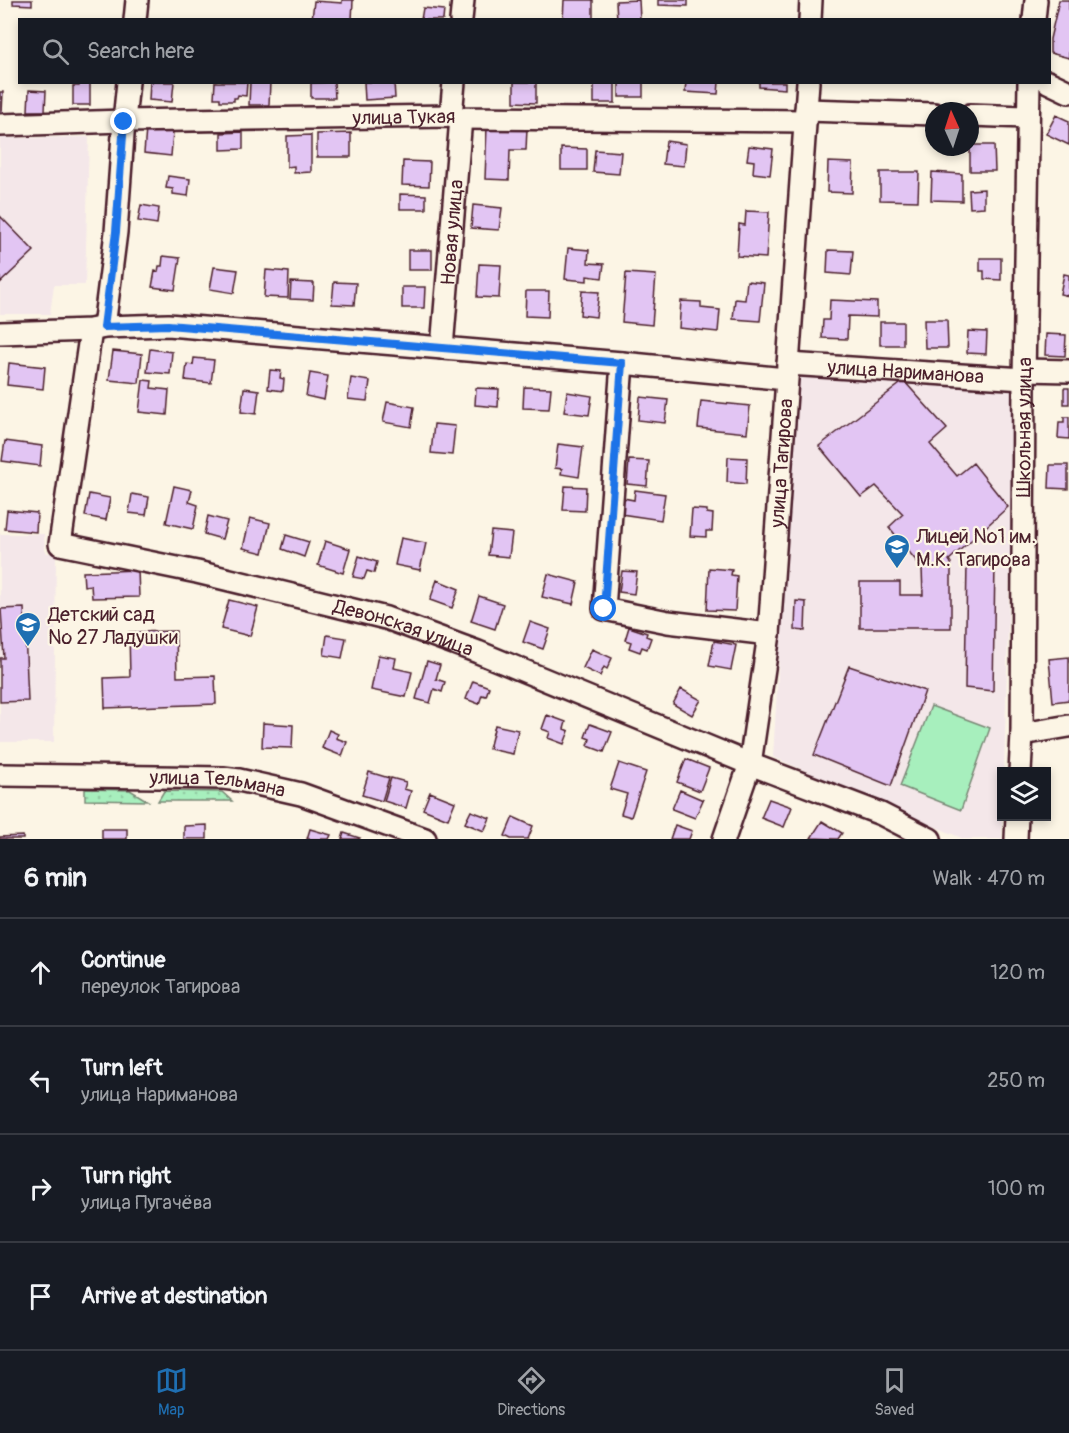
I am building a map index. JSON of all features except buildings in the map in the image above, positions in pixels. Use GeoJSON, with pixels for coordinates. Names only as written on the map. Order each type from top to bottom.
{"type":"FeatureCollection","features":[{"type":"Feature","properties":{"kind":"street"},"geometry":{"type":"LineString","coordinates":[[135,18],[137,0]]}},
{"type":"Feature","properties":{"kind":"street"},"geometry":{"type":"LineString","coordinates":[[461,18],[463,0]]}},
{"type":"Feature","properties":{"kind":"street"},"geometry":{"type":"LineString","coordinates":[[810,18],[811,0]]}},
{"type":"Feature","properties":{"kind":"street"},"geometry":{"type":"LineString","coordinates":[[1034,18],[1036,0]]}},
{"type":"Feature","properties":{"kind":"street"},"geometry":{"type":"LineString","coordinates":[[1051,83],[1069,92]]}},
{"type":"Feature","properties":{"kind":"street"},"geometry":{"type":"LineString","coordinates":[[98,328],[116,232],[128,84]]}},
{"type":"Feature","properties":{"kind":"street","name":"Новая улица"},"geometry":{"type":"LineString","coordinates":[[442,348],[456,117],[454,84]]}},
{"type":"Feature","properties":{"kind":"street","name":"улица Тагирова"},"geometry":{"type":"LineString","coordinates":[[724,839],[750,764],[769,634],[808,84]]}},
{"type":"Feature","properties":{"kind":"street","name":"Школьная улица"},"geometry":{"type":"LineString","coordinates":[[1020,767],[1029,84]]}},
{"type":"Feature","properties":{"kind":"street","name":"улица Тукая"},"geometry":{"type":"LineString","coordinates":[[0,125],[456,117],[925,114]]}},
{"type":"Feature","properties":{"kind":"street"},"geometry":{"type":"LineString","coordinates":[[979,115],[1028,117]]}},
{"type":"Feature","properties":{"kind":"street","name":"улица Нариманова"},"geometry":{"type":"LineString","coordinates":[[0,333],[168,325],[622,363],[787,372],[1024,374],[1069,371]]}},
{"type":"Feature","properties":{"kind":"street","name":"Девонская улица"},"geometry":{"type":"LineString","coordinates":[[98,328],[60,544],[197,572],[386,618],[478,652],[750,764],[881,814],[930,839]]}},
{"type":"Feature","properties":{"kind":"street"},"geometry":{"type":"LineString","coordinates":[[622,363],[604,609],[668,622],[769,634]]}},
{"type":"Feature","properties":{"kind":"street"},"geometry":{"type":"LineString","coordinates":[[1022,734],[1069,726]]}},
{"type":"Feature","properties":{"kind":"street","name":"улица Тельмана"},"geometry":{"type":"LineString","coordinates":[[0,775],[240,780],[301,794],[425,839]]}},
{"type":"Feature","properties":{"kind":"street"},"geometry":{"type":"LineString","coordinates":[[1016,839],[1017,821]]}},
{"type":"Feature","properties":{"kind":"shaded area"},"geometry":{"type":"Polygon","coordinates":[[[89,137],[85,285],[54,285],[50,314],[0,314],[0,138],[89,137]]]}},
{"type":"Feature","properties":{"kind":"shaded area","name":"Лицей №1 им. М.К. Тагирова"},"geometry":{"type":"Polygon","coordinates":[[[796,370],[1015,384],[1004,767],[997,767],[997,821],[1002,821],[1002,839],[964,839],[773,757],[796,370]]]}},
{"type":"Feature","properties":{"kind":"shaded area","name":"Детский сад № 27 Ладушки"},"geometry":{"type":"Polygon","coordinates":[[[0,534],[44,534],[45,552],[56,555],[54,742],[0,742],[0,534]]]}},
{"type":"Feature","properties":{"kind":"green space"},"geometry":{"type":"Polygon","coordinates":[[[931,706],[990,728],[961,810],[900,786],[931,706]]]}},
{"type":"Feature","properties":{"kind":"green space"},"geometry":{"type":"Polygon","coordinates":[[[85,789],[130,790],[148,801],[85,800],[85,789]]]}},
{"type":"Feature","properties":{"kind":"green space"},"geometry":{"type":"Polygon","coordinates":[[[164,791],[222,792],[232,801],[158,801],[164,791]]]}},
{"type":"Feature","properties":{"kind":"place","name":"Лицей №1 им. М.К. Тагирова"},"geometry":{"type":"Point","coordinates":[897,570]}},
{"type":"Feature","properties":{"kind":"place","name":"Детский сад № 27 Ладушки"},"geometry":{"type":"Point","coordinates":[28,648]}},
{"type":"Feature","properties":{"kind":"route"},"geometry":{"type":"LineString","coordinates":[[124,122],[116,232],[104,327],[168,325],[622,363],[604,609]]}}]}
